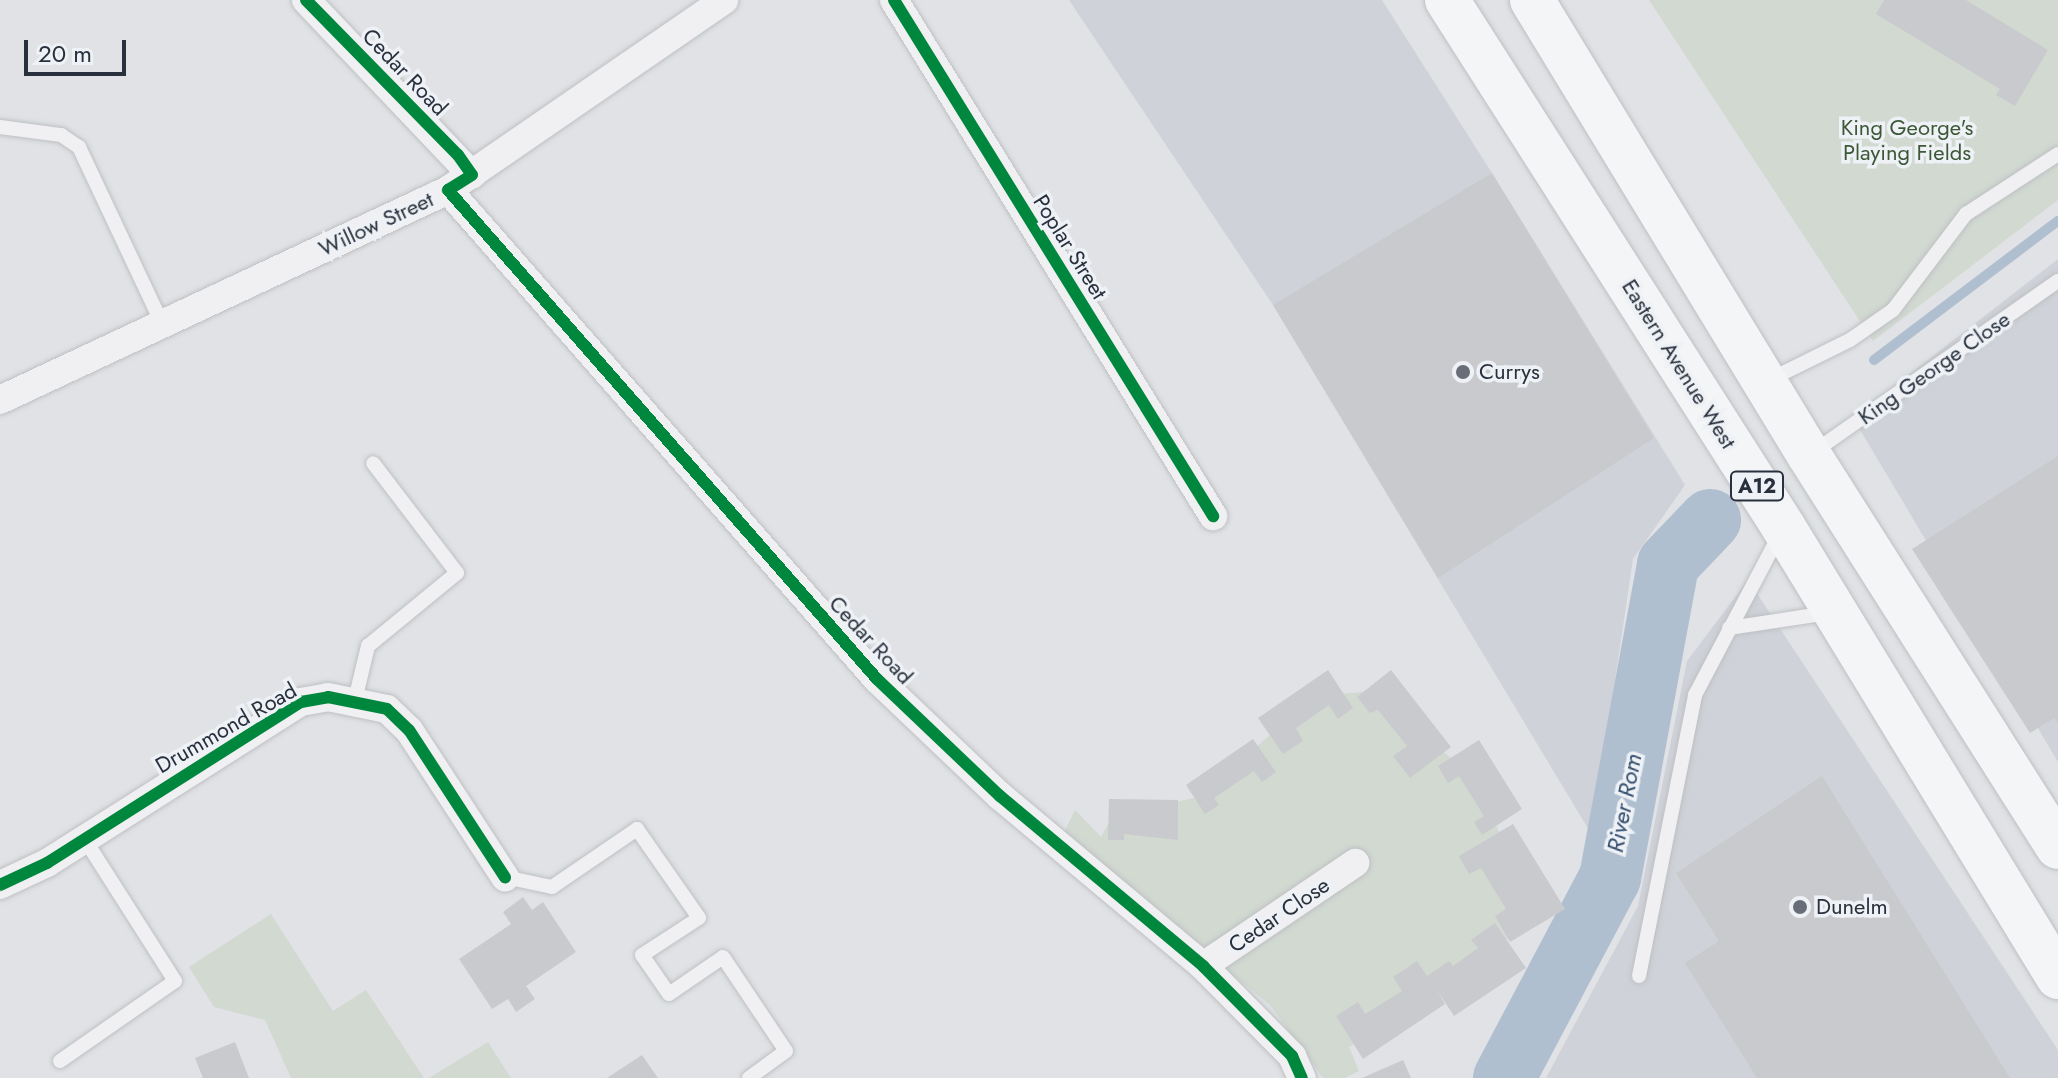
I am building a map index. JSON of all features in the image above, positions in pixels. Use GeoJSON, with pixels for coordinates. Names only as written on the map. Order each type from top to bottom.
{"type":"FeatureCollection","features":[{"type":"Feature","properties":{"kind":"highway","name":"Eastern Avenue West"},"geometry":{"type":"LineString","coordinates":[[1447,0],[1784,528],[2058,977]]}},
{"type":"Feature","properties":{"kind":"highway","name":"A12"},"geometry":{"type":"LineString","coordinates":[[1532,0],[1809,455],[2058,847]]}},
{"type":"Feature","properties":{"kind":"street","name":"Cedar Road"},"geometry":{"type":"LineString","coordinates":[[306,0],[472,175]]}},
{"type":"Feature","properties":{"kind":"street","name":"Willow Street"},"geometry":{"type":"LineString","coordinates":[[0,400],[448,190],[724,0]]}},
{"type":"Feature","properties":{"kind":"street","name":"Poplar Street"},"geometry":{"type":"LineString","coordinates":[[894,0],[1213,516]]}},
{"type":"Feature","properties":{"kind":"street","name":"Cedar Road"},"geometry":{"type":"LineString","coordinates":[[448,190],[877,679],[1000,796],[1203,966],[1292,1056],[1302,1078]]}},
{"type":"Feature","properties":{"kind":"street","name":"Drummond Road"},"geometry":{"type":"LineString","coordinates":[[0,885],[84,838],[301,702],[328,697],[355,700],[387,709],[409,730],[505,877]]}},
{"type":"Feature","properties":{"kind":"street","name":"Cedar Close"},"geometry":{"type":"LineString","coordinates":[[1203,966],[1355,863]]}},
{"type":"Feature","properties":{"kind":"lane"},"geometry":{"type":"LineString","coordinates":[[0,127],[61,135],[79,147],[162,323]]}},
{"type":"Feature","properties":{"kind":"lane"},"geometry":{"type":"LineString","coordinates":[[1765,382],[1850,340],[1893,310],[1966,214],[2058,154]]}},
{"type":"Feature","properties":{"kind":"lane","name":"King George Close"},"geometry":{"type":"LineString","coordinates":[[1809,455],[2058,281]]}},
{"type":"Feature","properties":{"kind":"lane"},"geometry":{"type":"LineString","coordinates":[[355,700],[368,646],[457,573],[373,463]]}},
{"type":"Feature","properties":{"kind":"lane"},"geometry":{"type":"LineString","coordinates":[[1639,976],[1695,695],[1784,528]]}},
{"type":"Feature","properties":{"kind":"lane"},"geometry":{"type":"LineString","coordinates":[[1729,628],[1835,612]]}},
{"type":"Feature","properties":{"kind":"lane"},"geometry":{"type":"LineString","coordinates":[[505,877],[552,887],[637,829],[699,918],[642,955],[669,994],[723,957],[786,1051],[749,1078]]}},
{"type":"Feature","properties":{"kind":"lane"},"geometry":{"type":"LineString","coordinates":[[60,1061],[175,981],[84,838]]}},
{"type":"Feature","properties":{"kind":"shaded area"},"geometry":{"type":"Polygon","coordinates":[[[1069,0],[1382,0],[1492,173],[1685,485],[1633,559],[1592,835],[1273,305],[1069,0]]]}},
{"type":"Feature","properties":{"kind":"shaded area"},"geometry":{"type":"Polygon","coordinates":[[[2058,259],[2058,762],[1853,418],[2058,259]]]}},
{"type":"Feature","properties":{"kind":"shaded area"},"geometry":{"type":"Polygon","coordinates":[[[1748,580],[2058,1050],[2058,1078],[1546,1078],[1638,906],[1687,661],[1748,580]]]}},
{"type":"Feature","properties":{"kind":"green space","name":"King George's Playing Fields"},"geometry":{"type":"Polygon","coordinates":[[[1649,0],[2058,0],[2058,200],[1873,341],[1649,0]]]}},
{"type":"Feature","properties":{"kind":"green space"},"geometry":{"type":"Polygon","coordinates":[[[1373,691],[1476,780],[1533,910],[1468,983],[1349,1047],[1359,1071],[1345,1078],[1323,1078],[1270,1005],[1062,837],[1075,810],[1101,837],[1112,817],[1202,796],[1312,697],[1373,691]]]}},
{"type":"Feature","properties":{"kind":"green space"},"geometry":{"type":"Polygon","coordinates":[[[271,914],[333,1011],[366,990],[424,1078],[291,1078],[265,1020],[214,1007],[189,967],[271,914]]]}},
{"type":"Feature","properties":{"kind":"green space"},"geometry":{"type":"Polygon","coordinates":[[[488,1042],[511,1078],[429,1078],[488,1042]]]}},
{"type":"Feature","properties":{"kind":"building"},"geometry":{"type":"Polygon","coordinates":[[[1884,0],[1966,0],[2048,50],[2015,106],[1996,95],[2000,89],[1876,14],[1884,0]]]}},
{"type":"Feature","properties":{"kind":"building","name":"Currys"},"geometry":{"type":"Polygon","coordinates":[[[1492,173],[1654,438],[1438,578],[1273,305],[1492,173]]]}},
{"type":"Feature","properties":{"kind":"building"},"geometry":{"type":"Polygon","coordinates":[[[2058,456],[2058,724],[2054,718],[2030,733],[1912,549],[2058,456]]]}},
{"type":"Feature","properties":{"kind":"building"},"geometry":{"type":"Polygon","coordinates":[[[1328,670],[1353,708],[1338,719],[1329,705],[1296,728],[1303,741],[1283,754],[1258,718],[1328,670]]]}},
{"type":"Feature","properties":{"kind":"building"},"geometry":{"type":"Polygon","coordinates":[[[1391,670],[1451,747],[1410,778],[1393,756],[1407,746],[1378,710],[1370,713],[1357,697],[1391,670]]]}},
{"type":"Feature","properties":{"kind":"building"},"geometry":{"type":"Polygon","coordinates":[[[1253,739],[1276,772],[1262,782],[1254,771],[1214,798],[1219,805],[1205,814],[1186,785],[1253,739]]]}},
{"type":"Feature","properties":{"kind":"building"},"geometry":{"type":"Polygon","coordinates":[[[1479,740],[1522,809],[1482,835],[1474,822],[1484,816],[1459,776],[1448,783],[1438,766],[1479,740]]]}},
{"type":"Feature","properties":{"kind":"building","name":"Dunelm"},"geometry":{"type":"Polygon","coordinates":[[[1822,776],[2010,1078],[1757,1078],[1685,963],[1719,941],[1676,873],[1822,776]]]}},
{"type":"Feature","properties":{"kind":"building"},"geometry":{"type":"Polygon","coordinates":[[[1109,799],[1178,800],[1178,840],[1124,834],[1124,840],[1108,840],[1109,799]]]}},
{"type":"Feature","properties":{"kind":"building"},"geometry":{"type":"Polygon","coordinates":[[[1513,824],[1565,909],[1510,942],[1495,916],[1506,909],[1481,868],[1469,874],[1459,856],[1513,824]]]}},
{"type":"Feature","properties":{"kind":"building"},"geometry":{"type":"Polygon","coordinates":[[[523,897],[532,910],[543,902],[576,952],[526,986],[535,999],[516,1012],[508,999],[492,1009],[459,959],[511,924],[503,912],[523,897]]]}},
{"type":"Feature","properties":{"kind":"building"},"geometry":{"type":"Polygon","coordinates":[[[1495,923],[1526,968],[1454,1016],[1435,987],[1445,1004],[1363,1059],[1336,1016],[1358,1002],[1365,1014],[1402,991],[1393,977],[1417,961],[1427,976],[1449,961],[1453,966],[1478,948],[1471,940],[1495,923]]]}},
{"type":"Feature","properties":{"kind":"building"},"geometry":{"type":"Polygon","coordinates":[[[235,1042],[249,1078],[203,1078],[195,1058],[235,1042]]]}},
{"type":"Feature","properties":{"kind":"building"},"geometry":{"type":"Polygon","coordinates":[[[642,1055],[658,1078],[607,1078],[642,1055]]]}},
{"type":"Feature","properties":{"kind":"building"},"geometry":{"type":"Polygon","coordinates":[[[1403,1060],[1411,1078],[1362,1078],[1403,1060]]]}},
{"type":"Feature","properties":{"kind":"waterway","name":"River Rom"},"geometry":{"type":"LineString","coordinates":[[1874,360],[2058,221]]}},
{"type":"Feature","properties":{"kind":"waterway","name":"River Rom"},"geometry":{"type":"LineString","coordinates":[[1504,1078],[1610,878],[1668,564],[1710,520]]}},
{"type":"Feature","properties":{"kind":"cycle path"},"geometry":{"type":"LineString","coordinates":[[306,0],[458,155],[472,175],[448,190],[877,679],[1000,796],[1203,966],[1292,1056],[1302,1078]]}},
{"type":"Feature","properties":{"kind":"cycle path"},"geometry":{"type":"LineString","coordinates":[[894,0],[1213,516]]}},
{"type":"Feature","properties":{"kind":"cycle path"},"geometry":{"type":"LineString","coordinates":[[0,885],[47,863],[301,702],[328,697],[387,709],[409,730],[505,877]]}},
{"type":"Feature","properties":{"kind":"place","name":"Currys"},"geometry":{"type":"Point","coordinates":[1463,372]}},
{"type":"Feature","properties":{"kind":"place","name":"Dunelm"},"geometry":{"type":"Point","coordinates":[1800,907]}}]}
